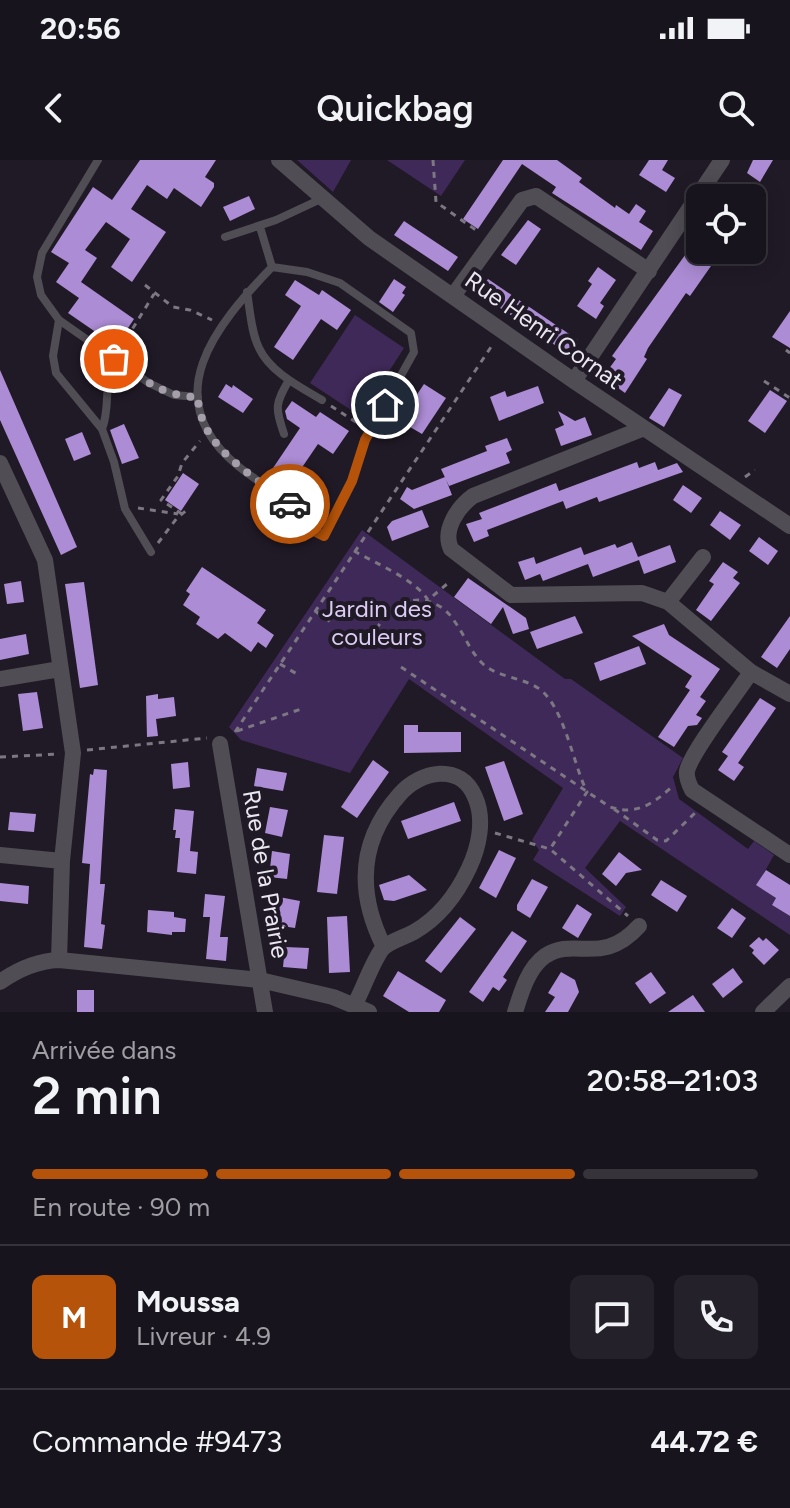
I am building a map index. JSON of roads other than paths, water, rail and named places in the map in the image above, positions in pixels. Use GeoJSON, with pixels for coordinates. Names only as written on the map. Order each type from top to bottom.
{"type":"FeatureCollection","features":[{"type":"Feature","properties":{"kind":"street","name":"Rue Henri Cornat"},"geometry":{"type":"LineString","coordinates":[[279,160],[369,238],[790,526]]}},
{"type":"Feature","properties":{"kind":"street"},"geometry":{"type":"LineString","coordinates":[[574,381],[722,160]]}},
{"type":"Feature","properties":{"kind":"street"},"geometry":{"type":"LineString","coordinates":[[453,296],[522,200],[536,196],[649,271]]}},
{"type":"Feature","properties":{"kind":"street"},"geometry":{"type":"LineString","coordinates":[[644,428],[473,496],[465,502],[448,532],[447,541],[451,549],[511,595],[642,593],[668,602],[751,672],[790,693]]}},
{"type":"Feature","properties":{"kind":"street"},"geometry":{"type":"LineString","coordinates":[[0,463],[45,560],[73,753],[62,861],[59,960]]}},
{"type":"Feature","properties":{"kind":"street"},"geometry":{"type":"LineString","coordinates":[[668,602],[703,557]]}},
{"type":"Feature","properties":{"kind":"street"},"geometry":{"type":"LineString","coordinates":[[0,679],[60,669]]}},
{"type":"Feature","properties":{"kind":"street"},"geometry":{"type":"LineString","coordinates":[[751,672],[687,772],[692,790],[790,855]]}},
{"type":"Feature","properties":{"kind":"street","name":"Rue de la Prairie"},"geometry":{"type":"LineString","coordinates":[[220,744],[265,1012]]}},
{"type":"Feature","properties":{"kind":"street"},"geometry":{"type":"LineString","coordinates":[[0,982],[28,967],[59,960],[260,980],[316,992],[362,1008],[384,947],[368,909],[364,876],[376,832],[398,795],[410,784],[425,774],[454,776],[475,794],[479,809],[480,829],[470,868],[446,906],[419,929],[384,947]]}},
{"type":"Feature","properties":{"kind":"street"},"geometry":{"type":"LineString","coordinates":[[0,855],[62,861]]}},
{"type":"Feature","properties":{"kind":"street"},"geometry":{"type":"LineString","coordinates":[[515,1012],[527,981],[542,958],[553,952],[613,947],[627,940],[639,926]]}},
{"type":"Feature","properties":{"kind":"street"},"geometry":{"type":"LineString","coordinates":[[763,1012],[790,986]]}},
{"type":"Feature","properties":{"kind":"lane"},"geometry":{"type":"LineString","coordinates":[[98,160],[42,253],[37,269],[41,295],[59,320],[164,392],[198,397]]}},
{"type":"Feature","properties":{"kind":"lane"},"geometry":{"type":"LineString","coordinates":[[225,237],[260,227],[321,199]]}},
{"type":"Feature","properties":{"kind":"lane"},"geometry":{"type":"LineString","coordinates":[[260,227],[272,267]]}},
{"type":"Feature","properties":{"kind":"lane"},"geometry":{"type":"LineString","coordinates":[[272,267],[307,272],[340,283],[411,333],[414,352],[370,431],[352,481],[324,536],[310,529],[296,508],[237,466],[209,431],[201,414],[198,397],[204,356],[220,325],[272,267]]}},
{"type":"Feature","properties":{"kind":"lane"},"geometry":{"type":"LineString","coordinates":[[247,292],[258,347],[264,357],[289,380],[322,400]]}},
{"type":"Feature","properties":{"kind":"lane"},"geometry":{"type":"LineString","coordinates":[[59,320],[53,356],[56,373],[102,429],[114,462],[125,509],[151,552]]}},
{"type":"Feature","properties":{"kind":"lane"},"geometry":{"type":"LineString","coordinates":[[102,429],[110,368],[114,359]]}},
{"type":"Feature","properties":{"kind":"lane"},"geometry":{"type":"LineString","coordinates":[[284,434],[276,402],[289,380]]}},
{"type":"Feature","properties":{"kind":"park label","name":"Jardin des couleurs"},"geometry":{"type":"Point","coordinates":[377,622]}}]}
